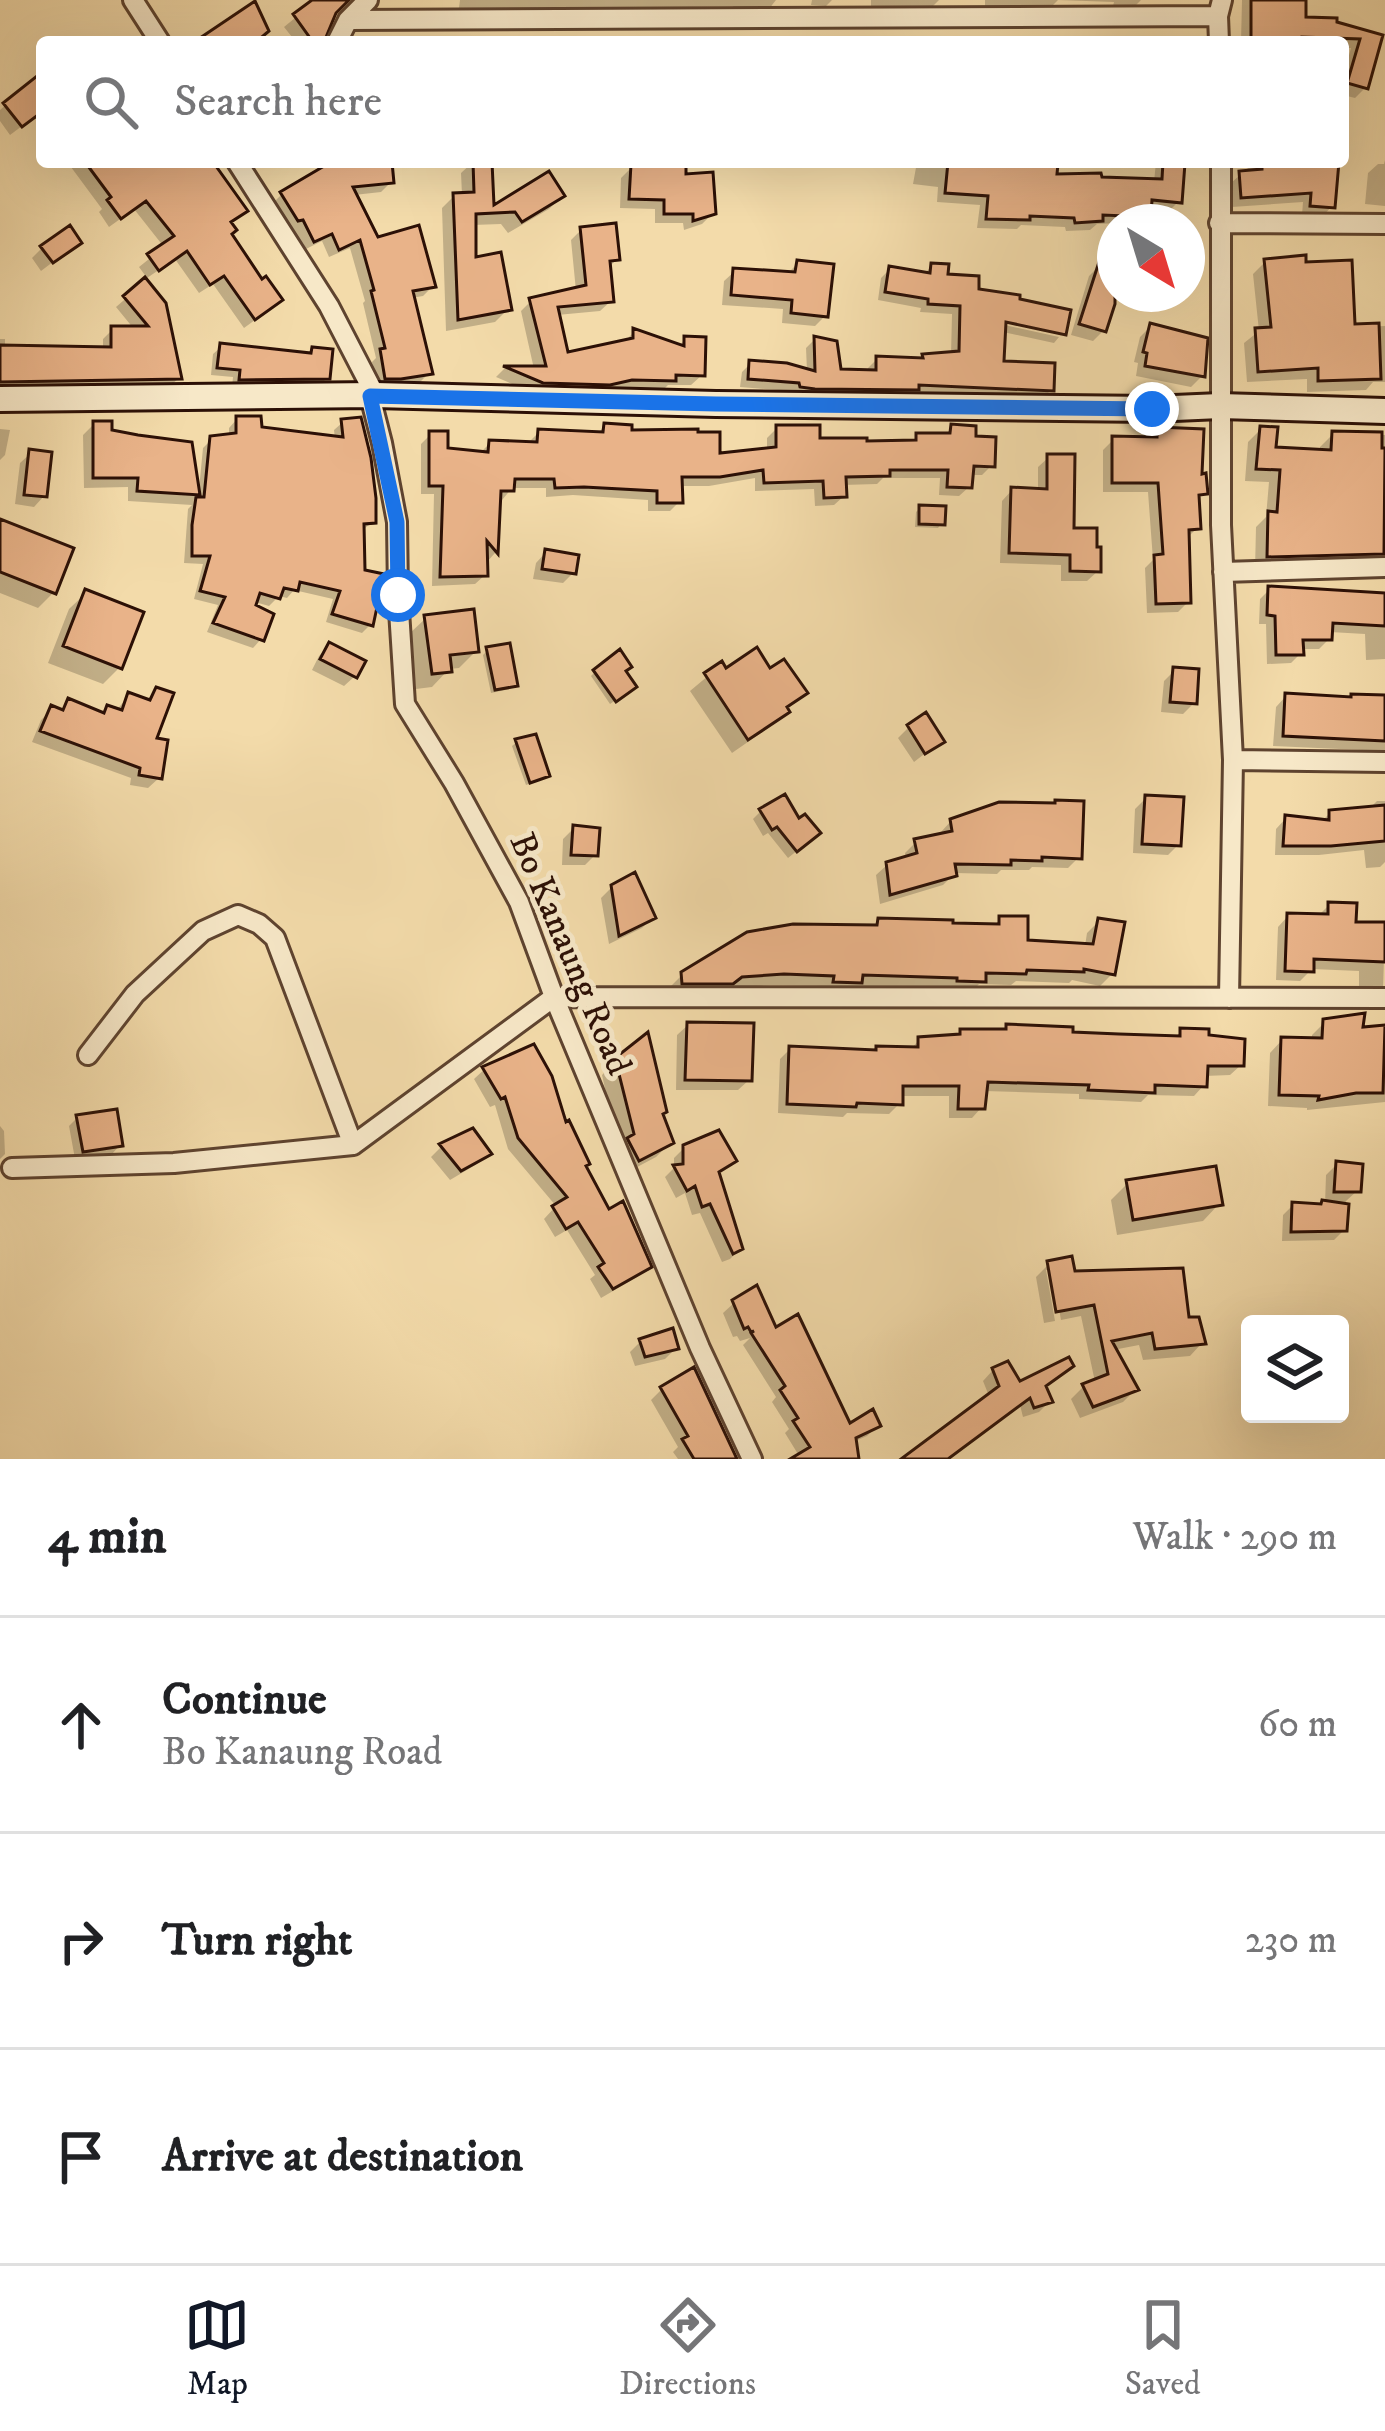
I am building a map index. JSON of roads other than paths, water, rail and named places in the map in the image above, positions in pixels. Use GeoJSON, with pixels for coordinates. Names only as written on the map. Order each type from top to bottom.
{"type":"FeatureCollection","features":[{"type":"Feature","properties":{"kind":"street"},"geometry":{"type":"LineString","coordinates":[[133,0],[156,36]]}},
{"type":"Feature","properties":{"kind":"street"},"geometry":{"type":"LineString","coordinates":[[340,36],[368,0]]}},
{"type":"Feature","properties":{"kind":"street"},"geometry":{"type":"LineString","coordinates":[[348,20],[1220,8]]}},
{"type":"Feature","properties":{"kind":"street","name":"Bo Kanaung Road"},"geometry":{"type":"LineString","coordinates":[[241,168],[329,306],[372,396],[397,522],[405,704],[454,782],[518,902],[700,1348],[752,1459]]}},
{"type":"Feature","properties":{"kind":"street"},"geometry":{"type":"LineString","coordinates":[[1221,168],[1223,572],[1233,760],[1229,998]]}},
{"type":"Feature","properties":{"kind":"street"},"geometry":{"type":"LineString","coordinates":[[1219,223],[1385,224]]}},
{"type":"Feature","properties":{"kind":"street"},"geometry":{"type":"LineString","coordinates":[[0,399],[372,396],[1385,411]]}},
{"type":"Feature","properties":{"kind":"street"},"geometry":{"type":"LineString","coordinates":[[1223,572],[1385,566]]}},
{"type":"Feature","properties":{"kind":"street"},"geometry":{"type":"LineString","coordinates":[[1233,760],[1385,762]]}},
{"type":"Feature","properties":{"kind":"street"},"geometry":{"type":"LineString","coordinates":[[88,1055],[135,994],[203,931],[238,915],[259,923],[275,938],[353,1145]]}},
{"type":"Feature","properties":{"kind":"street"},"geometry":{"type":"LineString","coordinates":[[12,1168],[174,1163],[353,1145],[554,997],[1385,998]]}}]}
